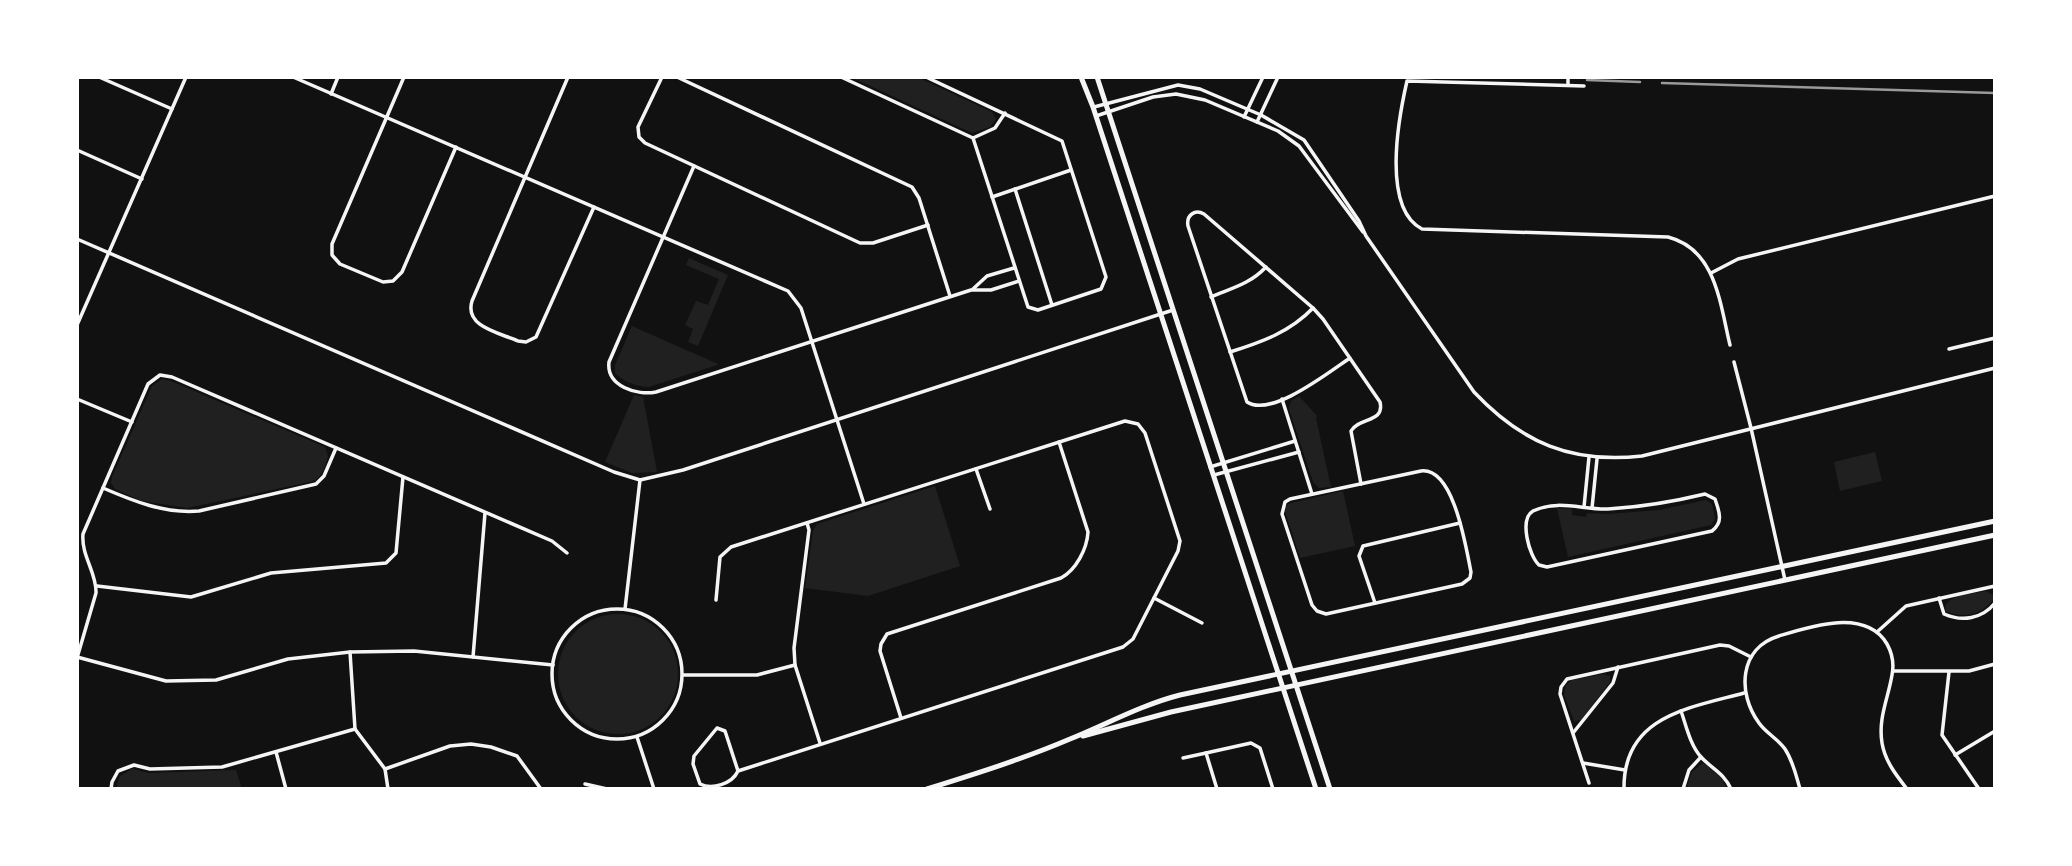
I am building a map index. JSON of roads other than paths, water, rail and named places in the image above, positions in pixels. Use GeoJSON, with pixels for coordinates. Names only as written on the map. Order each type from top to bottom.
{"type":"FeatureCollection","features":[{"type":"Feature","properties":{"kind":"street"},"geometry":{"type":"LineString","coordinates":[[99,77],[172,109]]}},
{"type":"Feature","properties":{"kind":"street"},"geometry":{"type":"LineString","coordinates":[[77,325],[186,77]]}},
{"type":"Feature","properties":{"kind":"street"},"geometry":{"type":"LineString","coordinates":[[293,77],[788,291],[801,307],[864,504]]}},
{"type":"Feature","properties":{"kind":"street"},"geometry":{"type":"LineString","coordinates":[[331,93],[338,77]]}},
{"type":"Feature","properties":{"kind":"street"},"geometry":{"type":"LineString","coordinates":[[404,77],[332,244],[332,256],[340,264],[383,282],[393,281],[402,272],[456,147]]}},
{"type":"Feature","properties":{"kind":"street"},"geometry":{"type":"LineString","coordinates":[[568,77],[470,309],[472,318],[508,337],[526,342],[538,335],[594,207]]}},
{"type":"Feature","properties":{"kind":"street"},"geometry":{"type":"LineString","coordinates":[[662,77],[638,127],[638,134],[645,143],[860,243],[873,243],[928,225]]}},
{"type":"Feature","properties":{"kind":"street"},"geometry":{"type":"LineString","coordinates":[[677,77],[908,185],[917,194],[950,297]]}},
{"type":"Feature","properties":{"kind":"street"},"geometry":{"type":"LineString","coordinates":[[841,77],[973,138],[1028,307],[1038,310],[1099,290],[1106,281],[1062,141],[926,77]]}},
{"type":"Feature","properties":{"kind":"street"},"geometry":{"type":"LineString","coordinates":[[1081,77],[1316,789]]}},
{"type":"Feature","properties":{"kind":"street"},"geometry":{"type":"LineString","coordinates":[[1097,77],[1330,789]]}},
{"type":"Feature","properties":{"kind":"street"},"geometry":{"type":"LineString","coordinates":[[1244,117],[1263,77]]}},
{"type":"Feature","properties":{"kind":"street"},"geometry":{"type":"LineString","coordinates":[[1257,122],[1278,77]]}},
{"type":"Feature","properties":{"kind":"street"},"geometry":{"type":"LineString","coordinates":[[1568,77],[1568,85]]}},
{"type":"Feature","properties":{"kind":"street"},"geometry":{"type":"LineString","coordinates":[[1584,86],[1407,81],[1397,129],[1403,205],[1416,225],[1422,229],[1668,237],[1690,247],[1711,273],[1730,345]]}},
{"type":"Feature","properties":{"kind":"street"},"geometry":{"type":"LineString","coordinates":[[1093,107],[1178,85],[1200,89],[1288,128],[1304,140],[1359,221],[1366,236]]}},
{"type":"Feature","properties":{"kind":"street"},"geometry":{"type":"LineString","coordinates":[[1096,116],[1153,97],[1176,94],[1205,100],[1278,131],[1299,146],[1366,236],[1467,382],[1494,412],[1540,444],[1557,450],[1597,459],[1642,456],[1995,368]]}},
{"type":"Feature","properties":{"kind":"street"},"geometry":{"type":"LineString","coordinates":[[973,138],[995,128],[1004,113]]}},
{"type":"Feature","properties":{"kind":"street"},"geometry":{"type":"LineString","coordinates":[[77,150],[142,179]]}},
{"type":"Feature","properties":{"kind":"street"},"geometry":{"type":"LineString","coordinates":[[694,166],[609,362],[609,372],[614,381],[637,392],[653,393],[971,290],[991,289],[1018,281]]}},
{"type":"Feature","properties":{"kind":"street"},"geometry":{"type":"LineString","coordinates":[[992,197],[1071,170]]}},
{"type":"Feature","properties":{"kind":"street"},"geometry":{"type":"LineString","coordinates":[[1015,189],[1052,305]]}},
{"type":"Feature","properties":{"kind":"street"},"geometry":{"type":"LineString","coordinates":[[1711,273],[1738,259],[1995,196]]}},
{"type":"Feature","properties":{"kind":"street"},"geometry":{"type":"LineString","coordinates":[[1350,358],[1299,392],[1282,400],[1258,406],[1247,402],[1187,223],[1189,216],[1194,212],[1204,214],[1313,308],[1350,358],[1381,404],[1378,416],[1355,425],[1351,431],[1361,484]]}},
{"type":"Feature","properties":{"kind":"street"},"geometry":{"type":"LineString","coordinates":[[77,239],[614,472],[639,480],[683,470],[1173,310]]}},
{"type":"Feature","properties":{"kind":"street"},"geometry":{"type":"LineString","coordinates":[[1211,297],[1242,286],[1266,267]]}},
{"type":"Feature","properties":{"kind":"street"},"geometry":{"type":"LineString","coordinates":[[971,290],[987,276],[1014,268]]}},
{"type":"Feature","properties":{"kind":"street"},"geometry":{"type":"LineString","coordinates":[[1230,352],[1272,338],[1306,316],[1313,308]]}},
{"type":"Feature","properties":{"kind":"street"},"geometry":{"type":"LineString","coordinates":[[1949,349],[1995,338]]}},
{"type":"Feature","properties":{"kind":"street"},"geometry":{"type":"LineString","coordinates":[[1734,362],[1785,580]]}},
{"type":"Feature","properties":{"kind":"street"},"geometry":{"type":"LineString","coordinates":[[553,665],[414,651],[350,652],[288,659],[221,680],[154,680],[77,657],[95,602],[96,586],[82,541],[148,384],[164,375],[552,541],[567,553]]}},
{"type":"Feature","properties":{"kind":"street"},"geometry":{"type":"LineString","coordinates":[[77,399],[132,422]]}},
{"type":"Feature","properties":{"kind":"street"},"geometry":{"type":"LineString","coordinates":[[1282,400],[1312,494]]}},
{"type":"Feature","properties":{"kind":"street"},"geometry":{"type":"LineString","coordinates":[[716,600],[720,561],[724,552],[731,547],[1125,421],[1134,422],[1143,429],[1180,541],[1178,551],[1133,639],[1123,648],[820,743],[738,771],[730,781],[709,787],[700,784],[693,764],[695,756],[717,728],[724,731],[738,771]]}},
{"type":"Feature","properties":{"kind":"street"},"geometry":{"type":"LineString","coordinates":[[1210,467],[1295,441]]}},
{"type":"Feature","properties":{"kind":"street"},"geometry":{"type":"LineString","coordinates":[[901,718],[880,651],[887,634],[1061,578],[1074,567],[1086,543],[1088,532],[1059,442]]}},
{"type":"Feature","properties":{"kind":"street"},"geometry":{"type":"LineString","coordinates":[[103,488],[146,505],[184,511],[199,510],[316,484],[324,476],[336,448]]}},
{"type":"Feature","properties":{"kind":"street"},"geometry":{"type":"LineString","coordinates":[[1258,452],[1262,463]]}},
{"type":"Feature","properties":{"kind":"street"},"geometry":{"type":"LineString","coordinates":[[1214,475],[1299,452]]}},
{"type":"Feature","properties":{"kind":"street"},"geometry":{"type":"LineString","coordinates":[[1584,507],[1589,457]]}},
{"type":"Feature","properties":{"kind":"street"},"geometry":{"type":"LineString","coordinates":[[1592,508],[1597,459]]}},
{"type":"Feature","properties":{"kind":"street"},"geometry":{"type":"LineString","coordinates":[[976,469],[990,509]]}},
{"type":"Feature","properties":{"kind":"street"},"geometry":{"type":"LineString","coordinates":[[1424,470],[1435,474],[1455,504],[1471,572],[1468,581],[1326,614],[1314,609],[1282,511],[1287,500],[1361,484],[1424,470]]}},
{"type":"Feature","properties":{"kind":"street"},"geometry":{"type":"LineString","coordinates":[[96,586],[191,597],[271,573],[386,563],[396,553],[403,477]]}},
{"type":"Feature","properties":{"kind":"street"},"geometry":{"type":"LineString","coordinates":[[625,609],[639,480]]}},
{"type":"Feature","properties":{"kind":"street"},"geometry":{"type":"LineString","coordinates":[[1705,494],[1715,499],[1720,519],[1712,531],[1547,567],[1536,563],[1526,526],[1529,515],[1558,505],[1592,508],[1655,505],[1705,494]]}},
{"type":"Feature","properties":{"kind":"street"},"geometry":{"type":"LineString","coordinates":[[473,657],[485,513]]}},
{"type":"Feature","properties":{"kind":"street"},"geometry":{"type":"LineString","coordinates":[[927,789],[1016,760],[1164,699],[1995,521]]}},
{"type":"Feature","properties":{"kind":"street"},"geometry":{"type":"LineString","coordinates":[[807,523],[809,530],[794,648],[795,665],[820,743]]}},
{"type":"Feature","properties":{"kind":"street"},"geometry":{"type":"LineString","coordinates":[[1374,603],[1359,556],[1363,546],[1460,523]]}},
{"type":"Feature","properties":{"kind":"street"},"geometry":{"type":"LineString","coordinates":[[1073,738],[1171,712],[1284,687],[1995,535]]}},
{"type":"Feature","properties":{"kind":"street"},"geometry":{"type":"LineString","coordinates":[[1877,632],[1902,607],[1995,586]]}},
{"type":"Feature","properties":{"kind":"street"},"geometry":{"type":"LineString","coordinates":[[1154,598],[1202,623]]}},
{"type":"Feature","properties":{"kind":"street"},"geometry":{"type":"LineString","coordinates":[[1939,598],[1944,614],[1959,619],[1983,614],[1995,603]]}},
{"type":"Feature","properties":{"kind":"street"},"geometry":{"type":"LineString","coordinates":[[625,609],[639,612],[662,626],[678,648],[683,675],[681,692],[674,707],[658,725],[637,737],[602,738],[580,728],[557,701],[553,665],[565,634],[578,622],[600,611],[625,609]]}},
{"type":"Feature","properties":{"kind":"street"},"geometry":{"type":"LineString","coordinates":[[1800,789],[1786,751],[1756,720],[1744,693],[1751,657],[1762,645],[1775,637],[1832,624],[1858,623],[1877,632],[1890,650],[1893,671],[1881,716],[1881,739],[1890,766],[1906,789]]}},
{"type":"Feature","properties":{"kind":"street"},"geometry":{"type":"LineString","coordinates":[[1589,783],[1560,694],[1563,683],[1570,677],[1723,645],[1751,657]]}},
{"type":"Feature","properties":{"kind":"street"},"geometry":{"type":"LineString","coordinates":[[350,652],[355,729],[384,769],[388,789]]}},
{"type":"Feature","properties":{"kind":"street"},"geometry":{"type":"LineString","coordinates":[[1893,671],[1969,671],[1995,664]]}},
{"type":"Feature","properties":{"kind":"street"},"geometry":{"type":"LineString","coordinates":[[683,675],[757,676],[795,665]]}},
{"type":"Feature","properties":{"kind":"street"},"geometry":{"type":"LineString","coordinates":[[1573,733],[1613,683],[1618,667]]}},
{"type":"Feature","properties":{"kind":"street"},"geometry":{"type":"LineString","coordinates":[[1949,672],[1941,735],[1979,789]]}},
{"type":"Feature","properties":{"kind":"street"},"geometry":{"type":"LineString","coordinates":[[1624,789],[1625,771],[1644,732],[1661,719],[1681,711],[1744,693]]}},
{"type":"Feature","properties":{"kind":"street"},"geometry":{"type":"LineString","coordinates":[[1681,711],[1689,736],[1701,757],[1726,778],[1731,789]]}},
{"type":"Feature","properties":{"kind":"street"},"geometry":{"type":"LineString","coordinates":[[111,789],[118,771],[134,765],[150,769],[222,767],[355,729]]}},
{"type":"Feature","properties":{"kind":"street"},"geometry":{"type":"LineString","coordinates":[[1954,755],[1995,731]]}},
{"type":"Feature","properties":{"kind":"street"},"geometry":{"type":"LineString","coordinates":[[637,737],[654,789]]}},
{"type":"Feature","properties":{"kind":"street"},"geometry":{"type":"LineString","coordinates":[[384,769],[450,746],[471,744],[491,747],[517,756],[541,789]]}},
{"type":"Feature","properties":{"kind":"street"},"geometry":{"type":"LineString","coordinates":[[1183,758],[1254,744],[1261,751],[1273,789]]}},
{"type":"Feature","properties":{"kind":"street"},"geometry":{"type":"LineString","coordinates":[[276,752],[285,789]]}},
{"type":"Feature","properties":{"kind":"street"},"geometry":{"type":"LineString","coordinates":[[1206,753],[1217,789]]}},
{"type":"Feature","properties":{"kind":"street"},"geometry":{"type":"LineString","coordinates":[[1683,789],[1689,770],[1701,757]]}},
{"type":"Feature","properties":{"kind":"street"},"geometry":{"type":"LineString","coordinates":[[1582,762],[1625,771]]}},
{"type":"Feature","properties":{"kind":"street"},"geometry":{"type":"LineString","coordinates":[[585,784],[607,789]]}},
{"type":"Feature","properties":{"kind":"railway"},"geometry":{"type":"LineString","coordinates":[[1587,80],[1640,82]]}},
{"type":"Feature","properties":{"kind":"railway"},"geometry":{"type":"LineString","coordinates":[[1662,83],[1995,93]]}}]}
